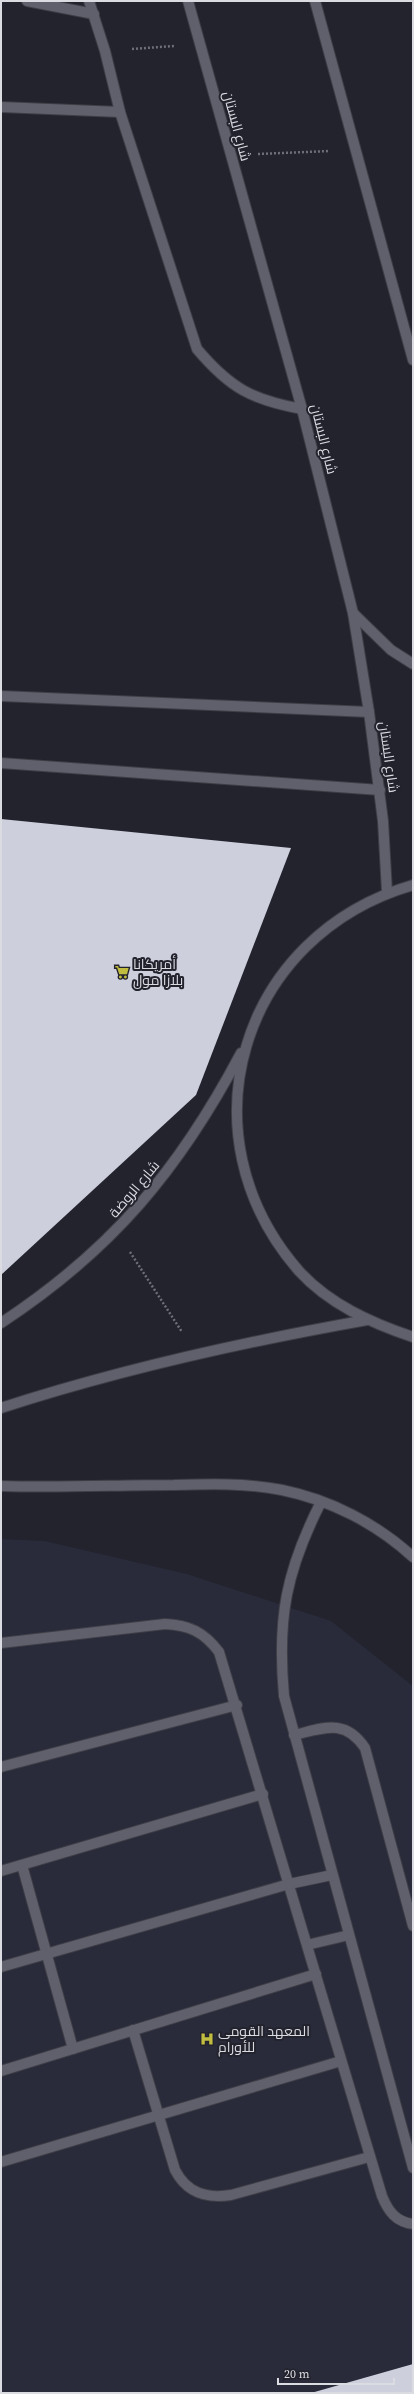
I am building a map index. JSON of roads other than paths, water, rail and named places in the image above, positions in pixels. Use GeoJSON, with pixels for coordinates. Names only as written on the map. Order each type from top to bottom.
{"type":"FeatureCollection","features":[{"type":"Feature","properties":{"kind":"street"},"geometry":{"type":"LineString","coordinates":[[27,1],[94,14]]}},
{"type":"Feature","properties":{"kind":"street"},"geometry":{"type":"LineString","coordinates":[[89,1],[105,51],[120,112],[197,349],[217,373],[242,391],[271,403],[302,409]]}},
{"type":"Feature","properties":{"kind":"street","name":"شارع البستان"},"geometry":{"type":"LineString","coordinates":[[188,1],[302,409],[353,613],[380,790],[388,892]]}},
{"type":"Feature","properties":{"kind":"street"},"geometry":{"type":"LineString","coordinates":[[315,1],[413,360]]}},
{"type":"Feature","properties":{"kind":"street"},"geometry":{"type":"LineString","coordinates":[[1,107],[120,112]]}},
{"type":"Feature","properties":{"kind":"street"},"geometry":{"type":"LineString","coordinates":[[353,613],[391,650],[413,664]]}},
{"type":"Feature","properties":{"kind":"street"},"geometry":{"type":"LineString","coordinates":[[1,696],[369,712]]}},
{"type":"Feature","properties":{"kind":"street"},"geometry":{"type":"LineString","coordinates":[[1,763],[380,790]]}},
{"type":"Feature","properties":{"kind":"street"},"geometry":{"type":"LineString","coordinates":[[413,885],[388,892],[350,911],[316,935],[287,966],[264,1000],[248,1039],[238,1080],[237,1121],[242,1163],[254,1202],[274,1239],[300,1272],[332,1299],[367,1320],[413,1337]]}},
{"type":"Feature","properties":{"kind":"street","name":"شارع الروضة"},"geometry":{"type":"LineString","coordinates":[[1,1323],[34,1301],[76,1268],[116,1231],[156,1188],[190,1141],[221,1091],[248,1039]]}},
{"type":"Feature","properties":{"kind":"street"},"geometry":{"type":"LineString","coordinates":[[1,1408],[80,1384],[197,1354],[367,1320]]}},
{"type":"Feature","properties":{"kind":"street"},"geometry":{"type":"LineString","coordinates":[[1,1486],[242,1485],[283,1490],[322,1502],[359,1518],[393,1539],[413,1557]]}},
{"type":"Feature","properties":{"kind":"street"},"geometry":{"type":"LineString","coordinates":[[322,1502],[303,1537],[290,1575],[282,1616],[280,1656],[284,1689],[294,1735],[413,2168]]}},
{"type":"Feature","properties":{"kind":"street"},"geometry":{"type":"LineString","coordinates":[[1,1643],[165,1624],[181,1624],[196,1630],[210,1639],[219,1652],[237,1705],[369,2157],[386,2206],[399,2220],[413,2224]]}},
{"type":"Feature","properties":{"kind":"street"},"geometry":{"type":"LineString","coordinates":[[1,1767],[237,1705]]}},
{"type":"Feature","properties":{"kind":"street"},"geometry":{"type":"LineString","coordinates":[[294,1735],[327,1727],[338,1727],[349,1731],[358,1738],[365,1748],[413,1926]]}},
{"type":"Feature","properties":{"kind":"street"},"geometry":{"type":"LineString","coordinates":[[1,1871],[263,1794]]}},
{"type":"Feature","properties":{"kind":"street"},"geometry":{"type":"LineString","coordinates":[[22,1865],[73,2049]]}},
{"type":"Feature","properties":{"kind":"street"},"geometry":{"type":"LineString","coordinates":[[1,1967],[289,1884],[332,1875]]}},
{"type":"Feature","properties":{"kind":"street"},"geometry":{"type":"LineString","coordinates":[[307,1945],[349,1935]]}},
{"type":"Feature","properties":{"kind":"street"},"geometry":{"type":"LineString","coordinates":[[1,2071],[316,1974]]}},
{"type":"Feature","properties":{"kind":"street"},"geometry":{"type":"LineString","coordinates":[[133,2030],[158,2115],[180,2179],[188,2188],[209,2197],[231,2195],[369,2157]]}},
{"type":"Feature","properties":{"kind":"street"},"geometry":{"type":"LineString","coordinates":[[1,2162],[341,2061]]}},
{"type":"Feature","properties":{"kind":"place","name":"أمريكانا بلازا مول"},"geometry":{"type":"Point","coordinates":[122,972]}},
{"type":"Feature","properties":{"kind":"place","name":"المعهد القومى للأورام"},"geometry":{"type":"Point","coordinates":[207,2039]}}]}
